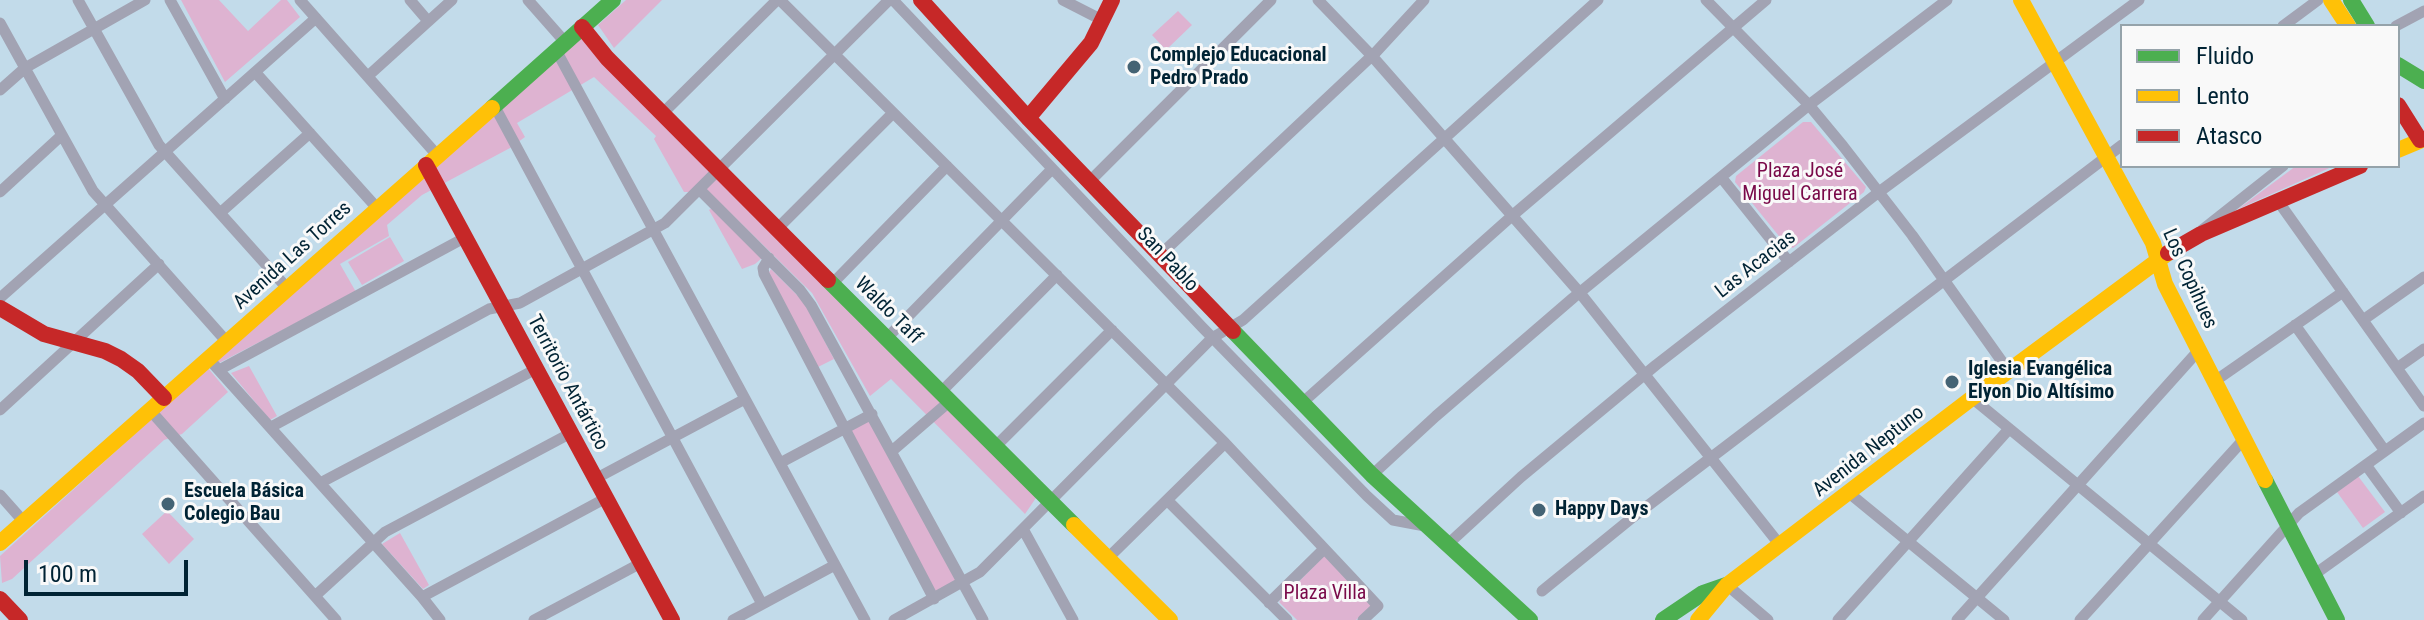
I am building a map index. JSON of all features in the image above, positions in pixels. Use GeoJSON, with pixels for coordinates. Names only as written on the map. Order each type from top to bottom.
{"type":"FeatureCollection","features":[{"type":"Feature","properties":{"kind":"main road","name":"Avenida Las Torres"},"geometry":{"type":"LineString","coordinates":[[0,543],[164,398],[214,364],[227,342],[613,0]]}},
{"type":"Feature","properties":{"kind":"main road","name":"San Pablo"},"geometry":{"type":"LineString","coordinates":[[922,0],[1028,118],[1372,475],[1530,620]]}},
{"type":"Feature","properties":{"kind":"main road"},"geometry":{"type":"LineString","coordinates":[[1028,118],[1083,53],[1104,21],[1112,0]]}},
{"type":"Feature","properties":{"kind":"main road","name":"Los Copihues"},"geometry":{"type":"LineString","coordinates":[[2021,0],[2153,243],[2162,277],[2337,620]]}},
{"type":"Feature","properties":{"kind":"main road"},"geometry":{"type":"LineString","coordinates":[[2331,0],[2347,24]]}},
{"type":"Feature","properties":{"kind":"main road"},"geometry":{"type":"LineString","coordinates":[[2351,0],[2366,24]]}},
{"type":"Feature","properties":{"kind":"main road","name":"Waldo Taff"},"geometry":{"type":"LineString","coordinates":[[582,27],[607,58],[662,114],[1170,620]]}},
{"type":"Feature","properties":{"kind":"main road"},"geometry":{"type":"LineString","coordinates":[[2400,66],[2424,81]]}},
{"type":"Feature","properties":{"kind":"main road"},"geometry":{"type":"LineString","coordinates":[[2400,108],[2422,140],[2400,149]]}},
{"type":"Feature","properties":{"kind":"main road","name":"Territorio Antártico"},"geometry":{"type":"LineString","coordinates":[[432,160],[466,237],[672,620]]}},
{"type":"Feature","properties":{"kind":"main road","name":"Avenida Neptuno"},"geometry":{"type":"LineString","coordinates":[[1698,620],[1727,585],[2008,370],[2158,261],[2192,239],[2355,168]]}},
{"type":"Feature","properties":{"kind":"main road"},"geometry":{"type":"LineString","coordinates":[[0,308],[32,328],[121,359],[138,371],[164,398]]}},
{"type":"Feature","properties":{"kind":"main road","name":"Avenida Neptuno"},"geometry":{"type":"LineString","coordinates":[[1663,620],[1703,593],[1727,585]]}},
{"type":"Feature","properties":{"kind":"main road"},"geometry":{"type":"LineString","coordinates":[[0,599],[20,620]]}},
{"type":"Feature","properties":{"kind":"street"},"geometry":{"type":"LineString","coordinates":[[78,0],[156,140],[287,288]]}},
{"type":"Feature","properties":{"kind":"street"},"geometry":{"type":"LineString","coordinates":[[0,90],[25,68],[145,0]]}},
{"type":"Feature","properties":{"kind":"street"},"geometry":{"type":"LineString","coordinates":[[170,0],[225,99]]}},
{"type":"Feature","properties":{"kind":"street","name":"Territorio Antártico"},"geometry":{"type":"LineString","coordinates":[[300,0],[368,76],[432,160]]}},
{"type":"Feature","properties":{"kind":"street"},"geometry":{"type":"LineString","coordinates":[[410,0],[428,21]]}},
{"type":"Feature","properties":{"kind":"street"},"geometry":{"type":"LineString","coordinates":[[368,76],[452,0]]}},
{"type":"Feature","properties":{"kind":"street"},"geometry":{"type":"LineString","coordinates":[[528,0],[560,46],[653,230],[865,620]]}},
{"type":"Feature","properties":{"kind":"street"},"geometry":{"type":"LineString","coordinates":[[662,114],[778,0],[1225,443],[1378,606],[1363,620]]}},
{"type":"Feature","properties":{"kind":"street"},"geometry":{"type":"LineString","coordinates":[[271,427],[489,309],[520,303],[671,219],[891,0]]}},
{"type":"Feature","properties":{"kind":"street","name":"San Pablo"},"geometry":{"type":"LineString","coordinates":[[891,0],[1212,338],[1388,516],[1403,524],[1425,526]]}},
{"type":"Feature","properties":{"kind":"street"},"geometry":{"type":"LineString","coordinates":[[1063,0],[1104,21]]}},
{"type":"Feature","properties":{"kind":"street"},"geometry":{"type":"LineString","coordinates":[[1090,181],[1271,0]]}},
{"type":"Feature","properties":{"kind":"street"},"geometry":{"type":"LineString","coordinates":[[1318,0],[1372,56],[1580,293],[1780,545]]}},
{"type":"Feature","properties":{"kind":"street"},"geometry":{"type":"LineString","coordinates":[[1160,255],[1372,56],[1424,0]]}},
{"type":"Feature","properties":{"kind":"street"},"geometry":{"type":"LineString","coordinates":[[894,620],[910,616],[980,572],[1212,338],[1243,320],[1598,0]]}},
{"type":"Feature","properties":{"kind":"street"},"geometry":{"type":"LineString","coordinates":[[1706,0],[1809,105],[1945,279],[2008,370]]}},
{"type":"Feature","properties":{"kind":"street"},"geometry":{"type":"LineString","coordinates":[[1302,403],[1513,215],[1766,0]]}},
{"type":"Feature","properties":{"kind":"street"},"geometry":{"type":"LineString","coordinates":[[1372,475],[1580,293],[1809,105],[1947,0]]}},
{"type":"Feature","properties":{"kind":"street","name":"Las Acacias"},"geometry":{"type":"LineString","coordinates":[[1447,545],[1521,477],[1646,374],[1879,192],[2139,0]]}},
{"type":"Feature","properties":{"kind":"street"},"geometry":{"type":"LineString","coordinates":[[2286,24],[2318,0]]}},
{"type":"Feature","properties":{"kind":"street"},"geometry":{"type":"LineString","coordinates":[[2400,24],[2424,11]]}},
{"type":"Feature","properties":{"kind":"street"},"geometry":{"type":"LineString","coordinates":[[0,298],[316,18]]}},
{"type":"Feature","properties":{"kind":"street"},"geometry":{"type":"LineString","coordinates":[[0,23],[93,191],[227,342]]}},
{"type":"Feature","properties":{"kind":"street"},"geometry":{"type":"LineString","coordinates":[[255,72],[377,208]]}},
{"type":"Feature","properties":{"kind":"street"},"geometry":{"type":"LineString","coordinates":[[494,105],[762,604]]}},
{"type":"Feature","properties":{"kind":"street"},"geometry":{"type":"LineString","coordinates":[[777,229],[893,113]]}},
{"type":"Feature","properties":{"kind":"street"},"geometry":{"type":"LineString","coordinates":[[220,213],[310,133]]}},
{"type":"Feature","properties":{"kind":"street"},"geometry":{"type":"LineString","coordinates":[[0,192],[62,135]]}},
{"type":"Feature","properties":{"kind":"street"},"geometry":{"type":"LineString","coordinates":[[1542,591],[1711,457],[2120,146]]}},
{"type":"Feature","properties":{"kind":"street"},"geometry":{"type":"LineString","coordinates":[[832,284],[947,166]]}},
{"type":"Feature","properties":{"kind":"street","name":"Avenida Neptuno"},"geometry":{"type":"LineString","coordinates":[[2192,239],[2281,168]]}},
{"type":"Feature","properties":{"kind":"street"},"geometry":{"type":"LineString","coordinates":[[887,338],[1052,169]]}},
{"type":"Feature","properties":{"kind":"street"},"geometry":{"type":"LineString","coordinates":[[1721,177],[1789,262]]}},
{"type":"Feature","properties":{"kind":"street"},"geometry":{"type":"LineString","coordinates":[[700,190],[769,258],[811,305],[983,620]]}},
{"type":"Feature","properties":{"kind":"street"},"geometry":{"type":"LineString","coordinates":[[2278,201],[2424,406]]}},
{"type":"Feature","properties":{"kind":"street"},"geometry":{"type":"LineString","coordinates":[[439,620],[422,597],[214,364],[466,237]]}},
{"type":"Feature","properties":{"kind":"street"},"geometry":{"type":"LineString","coordinates":[[769,258],[763,268],[764,274],[934,599]]}},
{"type":"Feature","properties":{"kind":"street"},"geometry":{"type":"LineString","coordinates":[[0,410],[159,264]]}},
{"type":"Feature","properties":{"kind":"street"},"geometry":{"type":"LineString","coordinates":[[892,451],[946,397],[1057,275]]}},
{"type":"Feature","properties":{"kind":"street"},"geometry":{"type":"LineString","coordinates":[[2363,320],[2424,277]]}},
{"type":"Feature","properties":{"kind":"street"},"geometry":{"type":"LineString","coordinates":[[2215,381],[2343,292]]}},
{"type":"Feature","properties":{"kind":"street"},"geometry":{"type":"LineString","coordinates":[[2295,325],[2385,451]]}},
{"type":"Feature","properties":{"kind":"street"},"geometry":{"type":"LineString","coordinates":[[996,446],[1112,330]]}},
{"type":"Feature","properties":{"kind":"street"},"geometry":{"type":"LineString","coordinates":[[2397,368],[2424,349]]}},
{"type":"Feature","properties":{"kind":"street"},"geometry":{"type":"LineString","coordinates":[[1957,620],[2199,350]]}},
{"type":"Feature","properties":{"kind":"street"},"geometry":{"type":"LineString","coordinates":[[320,483],[536,369]]}},
{"type":"Feature","properties":{"kind":"street"},"geometry":{"type":"LineString","coordinates":[[1972,398],[2242,620]]}},
{"type":"Feature","properties":{"kind":"street"},"geometry":{"type":"LineString","coordinates":[[595,479],[745,399]]}},
{"type":"Feature","properties":{"kind":"street"},"geometry":{"type":"LineString","coordinates":[[150,410],[336,620]]}},
{"type":"Feature","properties":{"kind":"street"},"geometry":{"type":"LineString","coordinates":[[780,463],[872,414]]}},
{"type":"Feature","properties":{"kind":"street"},"geometry":{"type":"LineString","coordinates":[[2203,620],[2299,513],[2424,423]]}},
{"type":"Feature","properties":{"kind":"street"},"geometry":{"type":"LineString","coordinates":[[1838,620],[2009,429]]}},
{"type":"Feature","properties":{"kind":"street"},"geometry":{"type":"LineString","coordinates":[[315,596],[385,532],[571,433]]}},
{"type":"Feature","properties":{"kind":"street"},"geometry":{"type":"LineString","coordinates":[[2080,620],[2245,438]]}},
{"type":"Feature","properties":{"kind":"street"},"geometry":{"type":"LineString","coordinates":[[1108,558],[1225,443]]}},
{"type":"Feature","properties":{"kind":"street"},"geometry":{"type":"LineString","coordinates":[[2366,465],[2401,513]]}},
{"type":"Feature","properties":{"kind":"street"},"geometry":{"type":"LineString","coordinates":[[1849,493],[2004,620]]}},
{"type":"Feature","properties":{"kind":"street"},"geometry":{"type":"LineString","coordinates":[[0,495],[24,522]]}},
{"type":"Feature","properties":{"kind":"street"},"geometry":{"type":"LineString","coordinates":[[2315,574],[2424,496]]}},
{"type":"Feature","properties":{"kind":"street"},"geometry":{"type":"LineString","coordinates":[[422,597],[606,498]]}},
{"type":"Feature","properties":{"kind":"street"},"geometry":{"type":"LineString","coordinates":[[1167,500],[1287,620]]}},
{"type":"Feature","properties":{"kind":"street"},"geometry":{"type":"LineString","coordinates":[[1023,529],[1073,620]]}},
{"type":"Feature","properties":{"kind":"street"},"geometry":{"type":"LineString","coordinates":[[1269,603],[1324,549]]}},
{"type":"Feature","properties":{"kind":"street"},"geometry":{"type":"LineString","coordinates":[[534,620],[641,563]]}},
{"type":"Feature","properties":{"kind":"street"},"geometry":{"type":"LineString","coordinates":[[733,620],[835,565]]}},
{"type":"Feature","properties":{"kind":"street"},"geometry":{"type":"LineString","coordinates":[[1727,585],[1768,620]]}},
{"type":"Feature","properties":{"kind":"green space"},"geometry":{"type":"Polygon","coordinates":[[[181,0],[219,0],[248,31],[281,0],[287,0],[300,17],[225,82],[181,0]]]}},
{"type":"Feature","properties":{"kind":"green space"},"geometry":{"type":"Polygon","coordinates":[[[626,0],[662,0],[614,48],[598,25],[626,0]]]}},
{"type":"Feature","properties":{"kind":"green space"},"geometry":{"type":"Polygon","coordinates":[[[1178,11],[1192,25],[1166,50],[1152,35],[1178,11]]]}},
{"type":"Feature","properties":{"kind":"green space"},"geometry":{"type":"Polygon","coordinates":[[[582,36],[1038,495],[1025,514],[891,379],[870,396],[812,293],[709,192],[684,192],[654,139],[656,136],[594,77],[517,123],[525,137],[422,195],[387,225],[389,236],[340,264],[356,292],[219,363],[216,361],[582,36]]]}},
{"type":"Feature","properties":{"kind":"green space","name":"Plaza José Miguel Carrera"},"geometry":{"type":"Polygon","coordinates":[[[1803,122],[1811,122],[1866,187],[1864,192],[1793,248],[1787,246],[1735,182],[1736,176],[1803,122]]]}},
{"type":"Feature","properties":{"kind":"green space"},"geometry":{"type":"Polygon","coordinates":[[[2293,168],[2330,168],[2238,209],[2293,168]]]}},
{"type":"Feature","properties":{"kind":"green space"},"geometry":{"type":"Polygon","coordinates":[[[712,208],[762,258],[742,269],[709,210],[712,208]]]}},
{"type":"Feature","properties":{"kind":"green space"},"geometry":{"type":"Polygon","coordinates":[[[390,237],[404,261],[362,285],[348,262],[390,237]]]}},
{"type":"Feature","properties":{"kind":"green space"},"geometry":{"type":"Polygon","coordinates":[[[771,269],[804,302],[834,359],[818,367],[768,274],[771,269]]]}},
{"type":"Feature","properties":{"kind":"green space"},"geometry":{"type":"Polygon","coordinates":[[[249,366],[277,416],[270,420],[231,373],[249,366]]]}},
{"type":"Feature","properties":{"kind":"green space"},"geometry":{"type":"Polygon","coordinates":[[[208,368],[228,392],[182,434],[164,440],[12,579],[2,583],[0,556],[208,368]]]}},
{"type":"Feature","properties":{"kind":"green space"},"geometry":{"type":"Polygon","coordinates":[[[869,419],[957,581],[935,593],[848,429],[869,419]]]}},
{"type":"Feature","properties":{"kind":"green space"},"geometry":{"type":"Polygon","coordinates":[[[2358,476],[2385,512],[2363,528],[2337,492],[2358,476]]]}},
{"type":"Feature","properties":{"kind":"green space"},"geometry":{"type":"Polygon","coordinates":[[[167,511],[194,539],[169,564],[142,534],[167,511]]]}},
{"type":"Feature","properties":{"kind":"green space"},"geometry":{"type":"Polygon","coordinates":[[[400,533],[429,585],[423,589],[382,544],[400,533]]]}},
{"type":"Feature","properties":{"kind":"green space","name":"Plaza Villa"},"geometry":{"type":"Polygon","coordinates":[[[1325,555],[1372,605],[1356,620],[1297,620],[1279,602],[1325,555]]]}},
{"type":"Feature","properties":{"kind":"traffic: fast"},"geometry":{"type":"LineString","coordinates":[[492,108],[613,0]]}},
{"type":"Feature","properties":{"kind":"traffic: fast"},"geometry":{"type":"LineString","coordinates":[[2351,0],[2366,24]]}},
{"type":"Feature","properties":{"kind":"traffic: fast"},"geometry":{"type":"LineString","coordinates":[[2400,66],[2424,81]]}},
{"type":"Feature","properties":{"kind":"traffic: fast"},"geometry":{"type":"LineString","coordinates":[[828,280],[1074,525]]}},
{"type":"Feature","properties":{"kind":"traffic: fast"},"geometry":{"type":"LineString","coordinates":[[1233,331],[1372,475],[1530,620]]}},
{"type":"Feature","properties":{"kind":"traffic: fast"},"geometry":{"type":"LineString","coordinates":[[2265,480],[2337,620]]}},
{"type":"Feature","properties":{"kind":"traffic: fast"},"geometry":{"type":"LineString","coordinates":[[1663,620],[1703,593],[1726,585]]}},
{"type":"Feature","properties":{"kind":"traffic: slow"},"geometry":{"type":"LineString","coordinates":[[2021,0],[2153,243],[2165,284],[2265,480]]}},
{"type":"Feature","properties":{"kind":"traffic: slow"},"geometry":{"type":"LineString","coordinates":[[2331,0],[2347,24]]}},
{"type":"Feature","properties":{"kind":"traffic: slow"},"geometry":{"type":"LineString","coordinates":[[0,543],[492,108]]}},
{"type":"Feature","properties":{"kind":"traffic: slow"},"geometry":{"type":"LineString","coordinates":[[2400,149],[2424,139]]}},
{"type":"Feature","properties":{"kind":"traffic: slow"},"geometry":{"type":"LineString","coordinates":[[1698,620],[1727,585],[2168,253]]}},
{"type":"Feature","properties":{"kind":"traffic: slow"},"geometry":{"type":"LineString","coordinates":[[1074,525],[1170,620]]}},
{"type":"Feature","properties":{"kind":"traffic: jam"},"geometry":{"type":"LineString","coordinates":[[921,0],[1028,118],[1233,331]]}},
{"type":"Feature","properties":{"kind":"traffic: jam"},"geometry":{"type":"LineString","coordinates":[[1028,118],[1091,43],[1112,0]]}},
{"type":"Feature","properties":{"kind":"traffic: jam"},"geometry":{"type":"LineString","coordinates":[[582,27],[607,58],[828,280]]}},
{"type":"Feature","properties":{"kind":"traffic: jam"},"geometry":{"type":"LineString","coordinates":[[2400,108],[2420,140]]}},
{"type":"Feature","properties":{"kind":"traffic: jam"},"geometry":{"type":"LineString","coordinates":[[426,165],[672,620]]}},
{"type":"Feature","properties":{"kind":"traffic: jam"},"geometry":{"type":"LineString","coordinates":[[2168,253],[2201,234],[2355,168]]}},
{"type":"Feature","properties":{"kind":"traffic: jam"},"geometry":{"type":"LineString","coordinates":[[0,308],[44,334],[105,351],[121,359],[138,371],[164,398]]}},
{"type":"Feature","properties":{"kind":"traffic: jam"},"geometry":{"type":"LineString","coordinates":[[0,599],[20,620]]}},
{"type":"Feature","properties":{"kind":"place","name":"Complejo Educacional Pedro Prado"},"geometry":{"type":"Point","coordinates":[1134,67]}},
{"type":"Feature","properties":{"kind":"place","name":"Iglesia Evangélica Elyon Dio Altísimo"},"geometry":{"type":"Point","coordinates":[1952,382]}},
{"type":"Feature","properties":{"kind":"place","name":"Escuela Básica Colegio Bau"},"geometry":{"type":"Point","coordinates":[168,504]}},
{"type":"Feature","properties":{"kind":"place","name":"Happy Days"},"geometry":{"type":"Point","coordinates":[1539,510]}}]}
